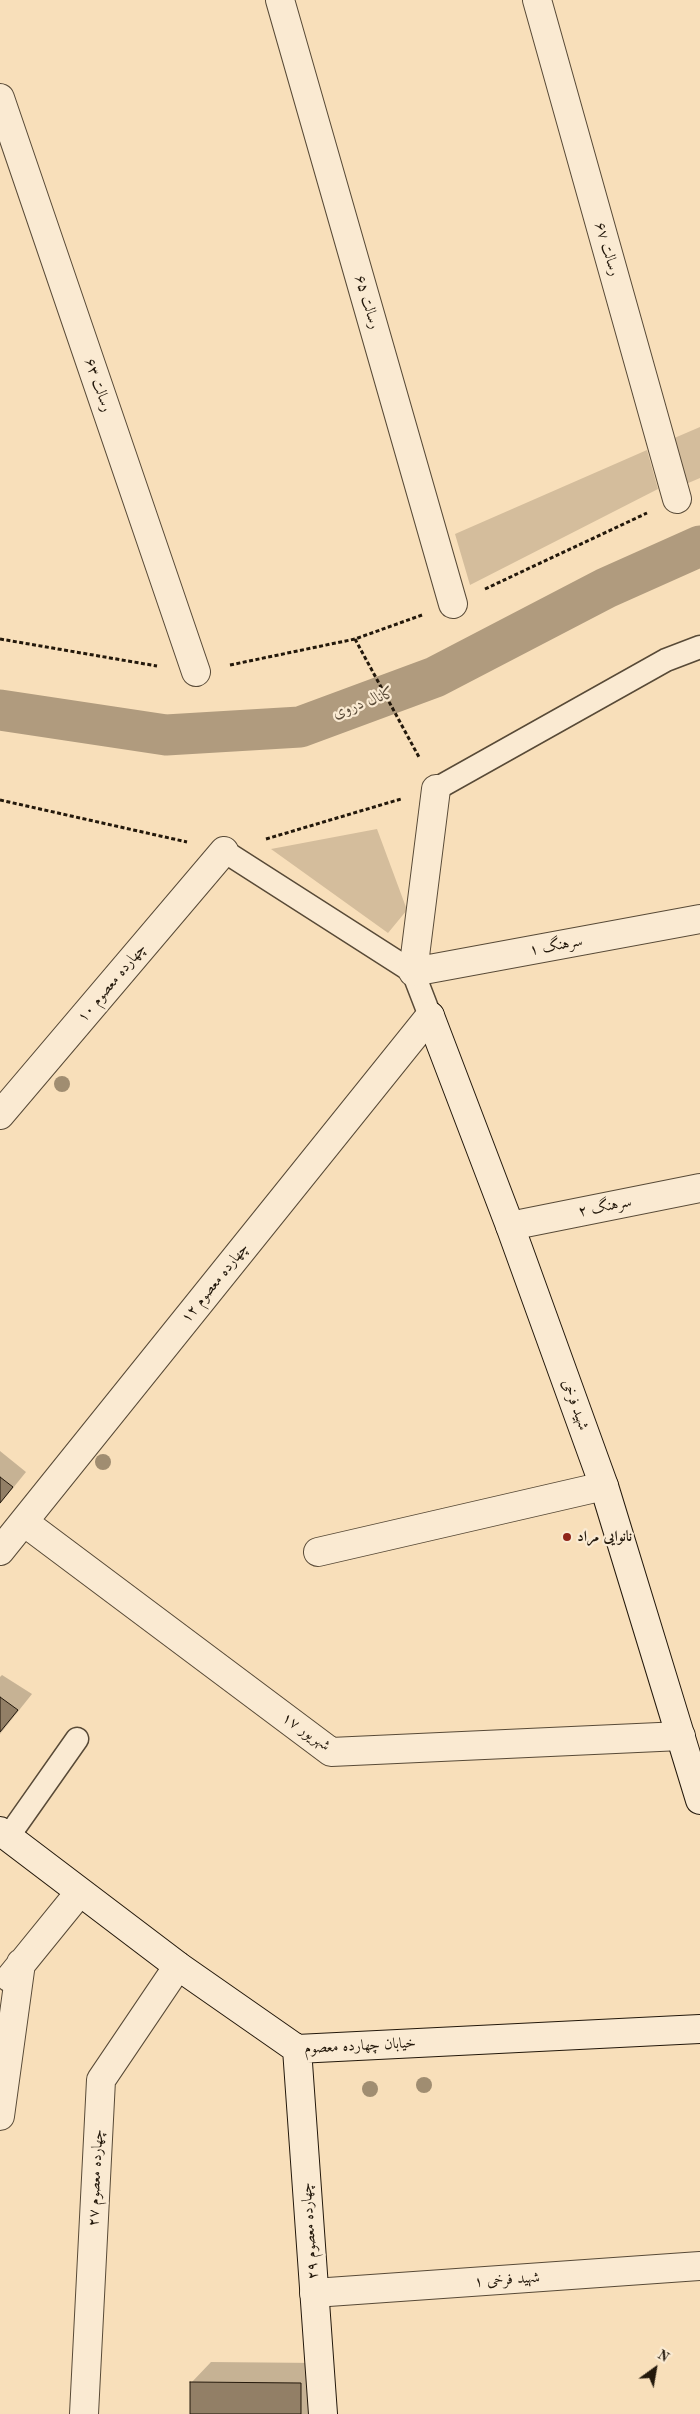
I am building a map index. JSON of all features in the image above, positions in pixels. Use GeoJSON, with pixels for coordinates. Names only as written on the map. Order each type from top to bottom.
{"type":"FeatureCollection","features":[{"type":"Feature","properties":{"kind":"street","name":"رسالت ۶۵"},"geometry":{"type":"LineString","coordinates":[[280,0],[453,604]]}},
{"type":"Feature","properties":{"kind":"street","name":"رسالت ۶۷"},"geometry":{"type":"LineString","coordinates":[[537,0],[677,499]]}},
{"type":"Feature","properties":{"kind":"street","name":"رسالت ۶۳"},"geometry":{"type":"LineString","coordinates":[[0,98],[196,672]]}},
{"type":"Feature","properties":{"kind":"street"},"geometry":{"type":"LineString","coordinates":[[413,972],[436,789]]}},
{"type":"Feature","properties":{"kind":"street","name":"چهارده معصوم ۱۰"},"geometry":{"type":"LineString","coordinates":[[0,1115],[224,851]]}},
{"type":"Feature","properties":{"kind":"street","name":"سرهنگ ۱"},"geometry":{"type":"LineString","coordinates":[[413,972],[700,919]]}},
{"type":"Feature","properties":{"kind":"street","name":"شهید فرخی"},"geometry":{"type":"LineString","coordinates":[[430,1016],[510,1226],[604,1486],[700,1800]]}},
{"type":"Feature","properties":{"kind":"street","name":"چهارده معصوم ۱۲"},"geometry":{"type":"LineString","coordinates":[[0,1551],[430,1016]]}},
{"type":"Feature","properties":{"kind":"street","name":"سرهنگ ۲"},"geometry":{"type":"LineString","coordinates":[[510,1226],[700,1188]]}},
{"type":"Feature","properties":{"kind":"street"},"geometry":{"type":"LineString","coordinates":[[318,1552],[604,1486]]}},
{"type":"Feature","properties":{"kind":"street","name":"۱۷ شهریور"},"geometry":{"type":"LineString","coordinates":[[24,1522],[332,1752],[681,1736]]}},
{"type":"Feature","properties":{"kind":"street","name":"خیابان چهارده معصوم"},"geometry":{"type":"LineString","coordinates":[[4,1834],[79,1893],[178,1966],[297,2049],[700,2029]]}},
{"type":"Feature","properties":{"kind":"street"},"geometry":{"type":"LineString","coordinates":[[0,1992],[21,1963],[79,1893]]}},
{"type":"Feature","properties":{"kind":"street"},"geometry":{"type":"LineString","coordinates":[[0,2116],[21,1963]]}},
{"type":"Feature","properties":{"kind":"street","name":"چهارده معصوم ۲۷"},"geometry":{"type":"LineString","coordinates":[[84,2414],[101,2080],[178,1966]]}},
{"type":"Feature","properties":{"kind":"street","name":"چهارده معصوم ۲۹"},"geometry":{"type":"LineString","coordinates":[[297,2049],[323,2414]]}},
{"type":"Feature","properties":{"kind":"street","name":"شهید فرخی ۱"},"geometry":{"type":"LineString","coordinates":[[314,2293],[700,2266]]}},
{"type":"Feature","properties":{"kind":"lane"},"geometry":{"type":"LineString","coordinates":[[436,789],[666,660],[700,646]]}},
{"type":"Feature","properties":{"kind":"lane"},"geometry":{"type":"LineString","coordinates":[[224,851],[413,972],[430,1016]]}},
{"type":"Feature","properties":{"kind":"lane"},"geometry":{"type":"LineString","coordinates":[[4,1834],[77,1739]]}},
{"type":"Feature","properties":{"kind":"path"},"geometry":{"type":"LineString","coordinates":[[0,639],[196,672],[355,639],[453,604],[677,499]]}},
{"type":"Feature","properties":{"kind":"path"},"geometry":{"type":"LineString","coordinates":[[355,639],[414,747]]}},
{"type":"Feature","properties":{"kind":"path"},"geometry":{"type":"LineString","coordinates":[[0,800],[224,851],[436,789]]}},
{"type":"Feature","properties":{"kind":"shaded area"},"geometry":{"type":"Polygon","coordinates":[[[700,427],[700,478],[686,484],[672,439],[700,427]]]}},
{"type":"Feature","properties":{"kind":"shaded area"},"geometry":{"type":"Polygon","coordinates":[[[647,450],[658,489],[470,585],[455,534],[647,450]]]}},
{"type":"Feature","properties":{"kind":"shaded area"},"geometry":{"type":"Polygon","coordinates":[[[377,829],[407,910],[388,933],[271,849],[377,829]]]}},
{"type":"Feature","properties":{"kind":"building"},"geometry":{"type":"Polygon","coordinates":[[[0,1477],[13,1487],[0,1503],[0,1477]]]}},
{"type":"Feature","properties":{"kind":"building"},"geometry":{"type":"Polygon","coordinates":[[[0,1697],[18,1710],[0,1732],[0,1697]]]}},
{"type":"Feature","properties":{"kind":"building"},"geometry":{"type":"Polygon","coordinates":[[[190,2382],[301,2383],[301,2414],[190,2414],[190,2382]]]}},
{"type":"Feature","properties":{"kind":"waterway","name":"کانال دروی"},"geometry":{"type":"LineString","coordinates":[[0,710],[166,735],[300,727],[435,677],[606,588],[700,546]]}},
{"type":"Feature","properties":{"kind":"place","name":"نانوایی مراد"},"geometry":{"type":"Point","coordinates":[567,1537]}}]}
